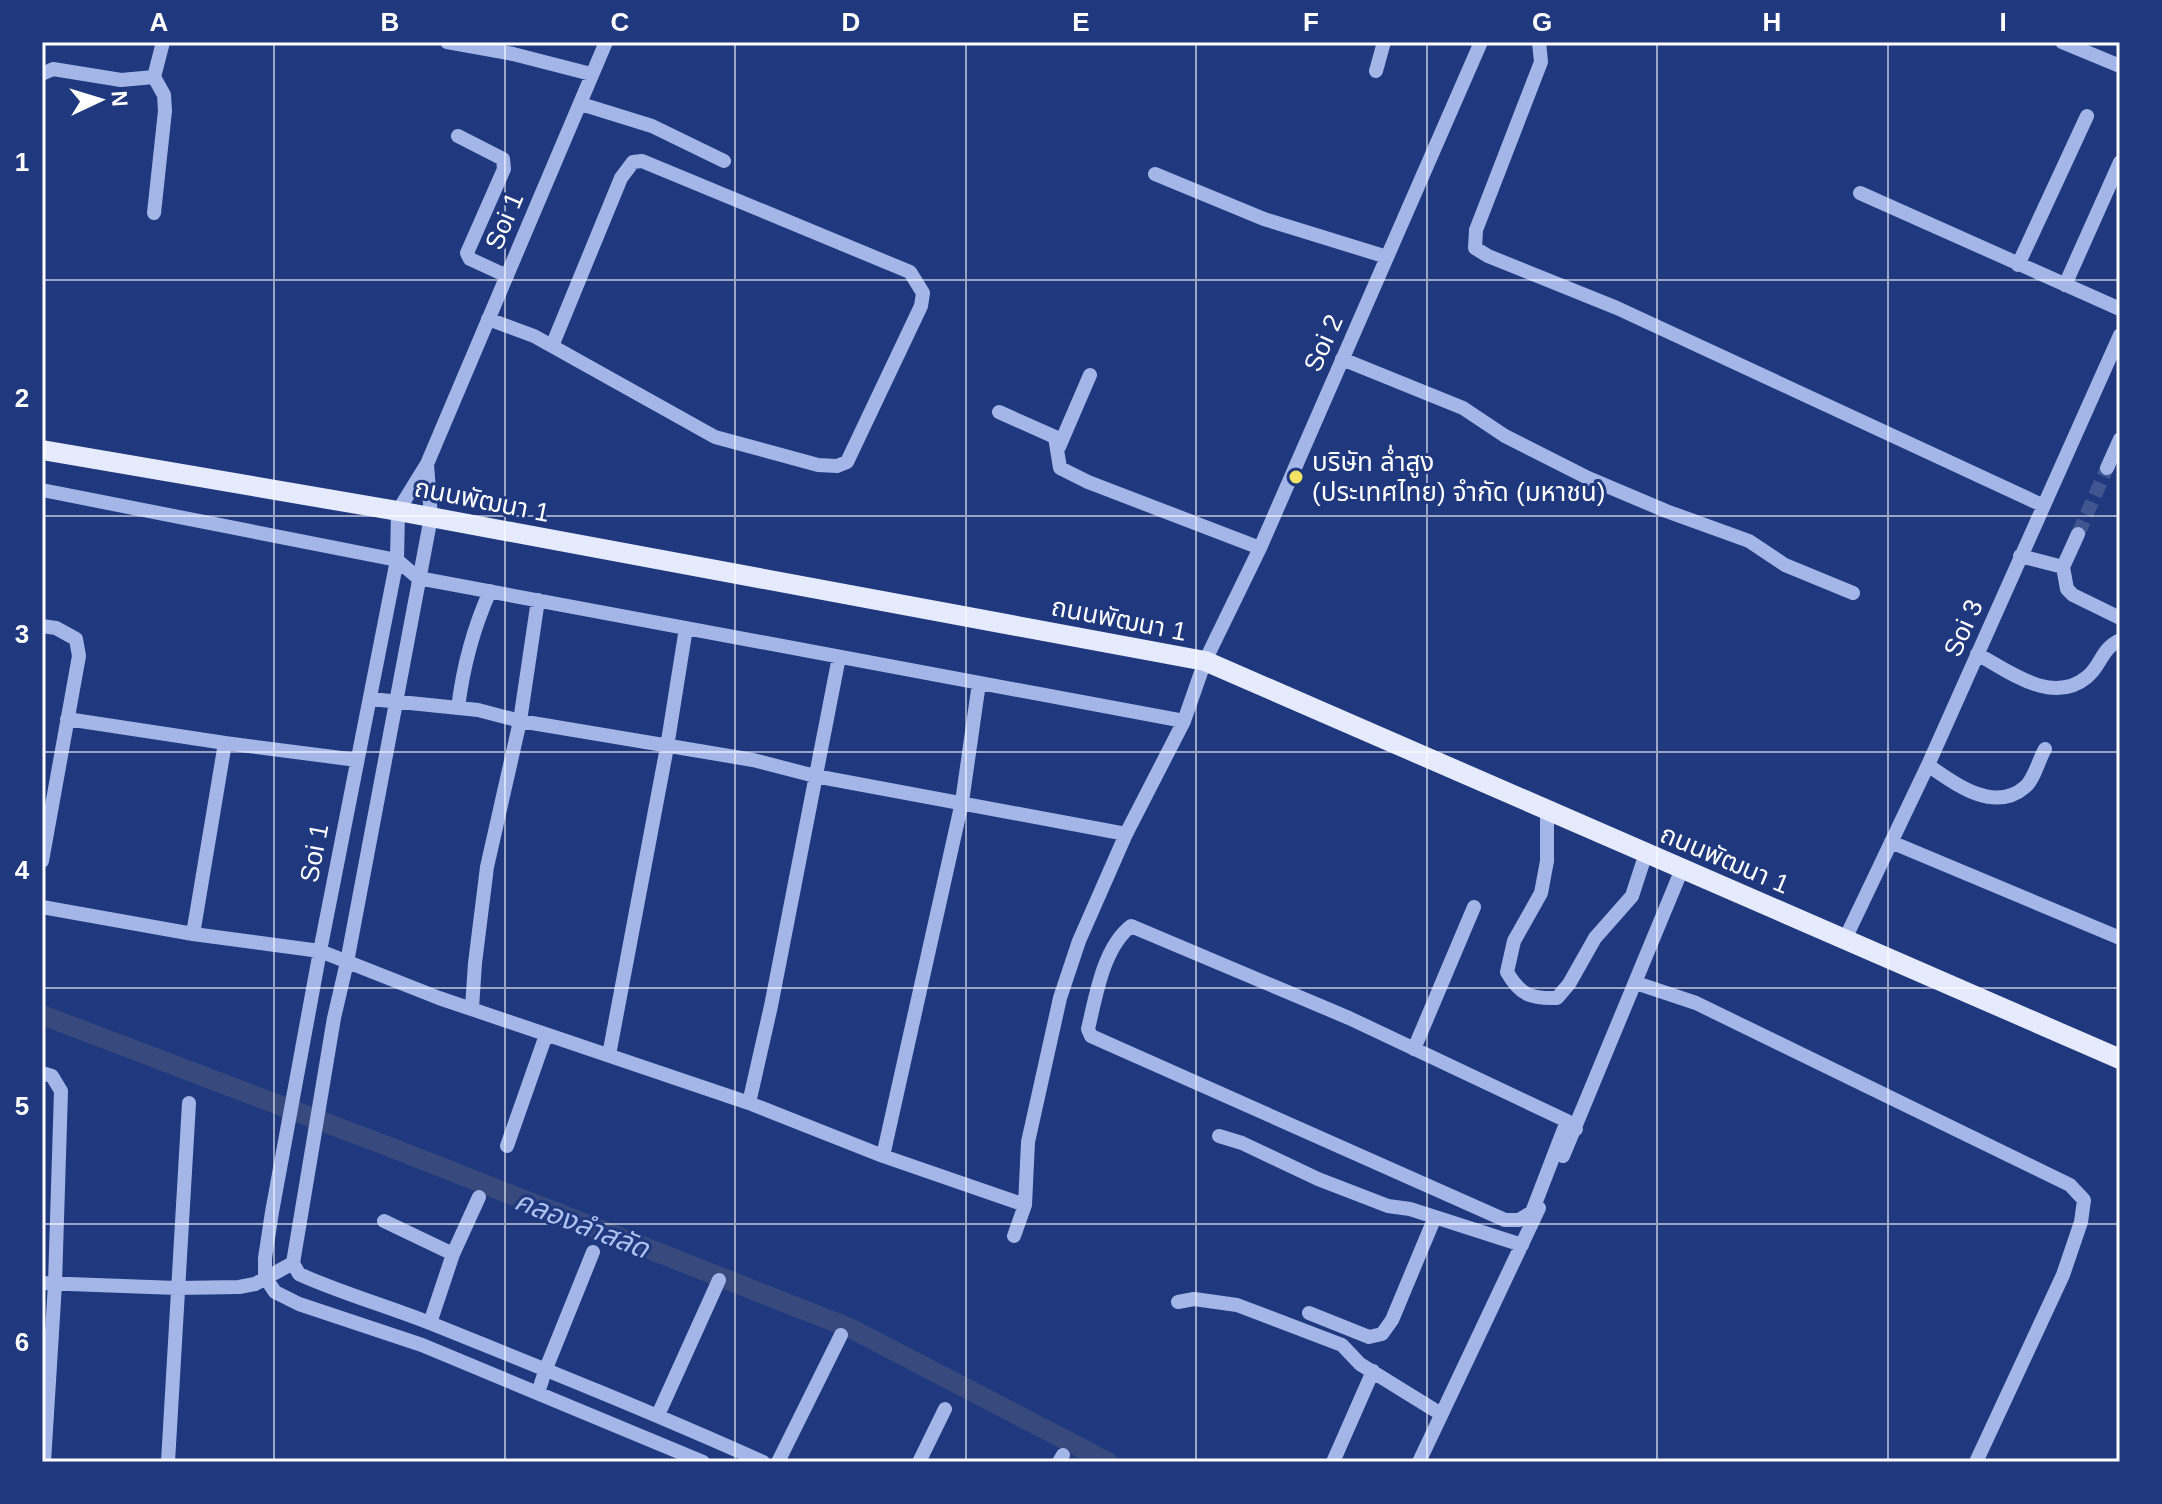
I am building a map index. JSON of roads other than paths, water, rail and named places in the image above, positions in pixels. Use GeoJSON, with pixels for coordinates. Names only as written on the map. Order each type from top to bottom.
{"type":"FeatureCollection","features":[{"type":"Feature","properties":{"kind":"main road","name":"ถนนพัฒนา 1"},"geometry":{"type":"LineString","coordinates":[[42,450],[398,511],[1205,661],[2120,1059]]}},
{"type":"Feature","properties":{"kind":"street"},"geometry":{"type":"LineString","coordinates":[[154,213],[165,111],[164,95],[154,77],[163,42]]}},
{"type":"Feature","properties":{"kind":"street"},"geometry":{"type":"LineString","coordinates":[[447,42],[513,54],[591,74]]}},
{"type":"Feature","properties":{"kind":"street","name":"Soi 1"},"geometry":{"type":"LineString","coordinates":[[265,1277],[265,1258],[320,951],[397,560],[398,511],[427,464],[606,42]]}},
{"type":"Feature","properties":{"kind":"street"},"geometry":{"type":"LineString","coordinates":[[1376,71],[1384,42]]}},
{"type":"Feature","properties":{"kind":"street","name":"Soi 2"},"geometry":{"type":"LineString","coordinates":[[1014,1236],[1025,1205],[1028,1142],[1060,998],[1079,941],[1126,834],[1184,721],[1205,661],[1260,548],[1481,42]]}},
{"type":"Feature","properties":{"kind":"street"},"geometry":{"type":"LineString","coordinates":[[1539,42],[1541,62],[1476,230],[1475,248],[1617,308],[2042,505]]}},
{"type":"Feature","properties":{"kind":"street"},"geometry":{"type":"LineString","coordinates":[[2062,42],[2120,66]]}},
{"type":"Feature","properties":{"kind":"street"},"geometry":{"type":"LineString","coordinates":[[42,74],[53,69],[121,80],[154,77]]}},
{"type":"Feature","properties":{"kind":"street"},"geometry":{"type":"LineString","coordinates":[[581,104],[652,126],[724,161]]}},
{"type":"Feature","properties":{"kind":"street"},"geometry":{"type":"LineString","coordinates":[[2018,265],[2087,116]]}},
{"type":"Feature","properties":{"kind":"street"},"geometry":{"type":"LineString","coordinates":[[458,136],[503,159],[504,169],[467,253],[470,259],[507,276]]}},
{"type":"Feature","properties":{"kind":"street"},"geometry":{"type":"LineString","coordinates":[[488,319],[534,336],[715,437],[778,456],[837,466],[847,462],[921,306],[923,293],[910,272],[642,161],[633,162],[621,178],[552,346]]}},
{"type":"Feature","properties":{"kind":"street"},"geometry":{"type":"LineString","coordinates":[[2065,285],[2120,162]]}},
{"type":"Feature","properties":{"kind":"street"},"geometry":{"type":"LineString","coordinates":[[1155,174],[1264,219],[1387,257]]}},
{"type":"Feature","properties":{"kind":"street"},"geometry":{"type":"LineString","coordinates":[[1860,193],[2120,309]]}},
{"type":"Feature","properties":{"kind":"street","name":"Soi 3"},"geometry":{"type":"LineString","coordinates":[[1845,939],[1928,765],[2120,335]]}},
{"type":"Feature","properties":{"kind":"street"},"geometry":{"type":"LineString","coordinates":[[1342,359],[1463,408],[1505,436],[1588,478],[1749,541],[1785,565],[1853,593]]}},
{"type":"Feature","properties":{"kind":"street"},"geometry":{"type":"LineString","coordinates":[[1059,447],[1090,375]]}},
{"type":"Feature","properties":{"kind":"street"},"geometry":{"type":"LineString","coordinates":[[999,412],[1055,437],[1060,468],[1088,482],[1260,548]]}},
{"type":"Feature","properties":{"kind":"street"},"geometry":{"type":"LineString","coordinates":[[2107,468],[2120,439]]}},
{"type":"Feature","properties":{"kind":"street","name":"Soi 1"},"geometry":{"type":"LineString","coordinates":[[293,1263],[334,1018],[431,517],[427,464]]}},
{"type":"Feature","properties":{"kind":"street"},"geometry":{"type":"LineString","coordinates":[[42,490],[397,560],[418,578],[1184,721]]}},
{"type":"Feature","properties":{"kind":"street"},"geometry":{"type":"LineString","coordinates":[[2078,534],[2063,567],[2067,589],[2120,618]]}},
{"type":"Feature","properties":{"kind":"street"},"geometry":{"type":"LineString","coordinates":[[2020,556],[2063,567]]}},
{"type":"Feature","properties":{"kind":"street"},"geometry":{"type":"LineString","coordinates":[[458,708],[462,675],[475,625],[490,591]]}},
{"type":"Feature","properties":{"kind":"street"},"geometry":{"type":"LineString","coordinates":[[472,1008],[487,867],[520,721],[538,600]]}},
{"type":"Feature","properties":{"kind":"street"},"geometry":{"type":"LineString","coordinates":[[42,626],[56,628],[76,639],[79,656],[42,861]]}},
{"type":"Feature","properties":{"kind":"street"},"geometry":{"type":"LineString","coordinates":[[609,1055],[667,747],[686,628]]}},
{"type":"Feature","properties":{"kind":"street"},"geometry":{"type":"LineString","coordinates":[[1977,654],[2040,687],[2065,689],[2088,676],[2103,652],[2120,640]]}},
{"type":"Feature","properties":{"kind":"street"},"geometry":{"type":"LineString","coordinates":[[749,1103],[839,657]]}},
{"type":"Feature","properties":{"kind":"street"},"geometry":{"type":"LineString","coordinates":[[883,1156],[962,802],[979,683]]}},
{"type":"Feature","properties":{"kind":"street"},"geometry":{"type":"LineString","coordinates":[[371,699],[458,708],[753,760],[815,776],[1126,834]]}},
{"type":"Feature","properties":{"kind":"street"},"geometry":{"type":"LineString","coordinates":[[67,719],[357,760]]}},
{"type":"Feature","properties":{"kind":"street"},"geometry":{"type":"LineString","coordinates":[[193,934],[225,743]]}},
{"type":"Feature","properties":{"kind":"street"},"geometry":{"type":"LineString","coordinates":[[1928,765],[1967,792],[1995,797],[2025,787],[2045,749]]}},
{"type":"Feature","properties":{"kind":"street"},"geometry":{"type":"LineString","coordinates":[[1547,810],[1547,861],[1541,893],[1514,941],[1507,972],[1516,988],[1536,999],[1557,998],[1569,984],[1595,938],[1632,896],[1646,853]]}},
{"type":"Feature","properties":{"kind":"street"},"geometry":{"type":"LineString","coordinates":[[1891,842],[2120,938]]}},
{"type":"Feature","properties":{"kind":"street"},"geometry":{"type":"LineString","coordinates":[[1572,1125],[1335,1012],[1131,926],[1120,935],[1109,956],[1088,1029],[1091,1036],[1505,1220],[1519,1220],[1532,1212],[1572,1125],[1636,983],[1682,869]]}},
{"type":"Feature","properties":{"kind":"street"},"geometry":{"type":"LineString","coordinates":[[42,907],[193,934],[320,951],[546,1035],[749,1103],[883,1156],[1025,1205]]}},
{"type":"Feature","properties":{"kind":"street"},"geometry":{"type":"LineString","coordinates":[[1414,1049],[1474,907]]}},
{"type":"Feature","properties":{"kind":"street"},"geometry":{"type":"LineString","coordinates":[[1636,983],[1696,1003],[1752,1030],[2070,1185],[2084,1200],[2081,1222],[2063,1275],[1976,1462]]}},
{"type":"Feature","properties":{"kind":"street"},"geometry":{"type":"LineString","coordinates":[[507,1146],[546,1035]]}},
{"type":"Feature","properties":{"kind":"street"},"geometry":{"type":"LineString","coordinates":[[42,1073],[52,1076],[61,1091],[49,1283],[44,1462]]}},
{"type":"Feature","properties":{"kind":"street"},"geometry":{"type":"LineString","coordinates":[[168,1462],[189,1103]]}},
{"type":"Feature","properties":{"kind":"street"},"geometry":{"type":"LineString","coordinates":[[1419,1462],[1522,1245],[1572,1125]]}},
{"type":"Feature","properties":{"kind":"street"},"geometry":{"type":"LineString","coordinates":[[1219,1136],[1388,1206],[1435,1217],[1522,1245]]}},
{"type":"Feature","properties":{"kind":"street"},"geometry":{"type":"LineString","coordinates":[[430,1323],[453,1254],[479,1197]]}},
{"type":"Feature","properties":{"kind":"street"},"geometry":{"type":"LineString","coordinates":[[1309,1313],[1369,1337],[1382,1334],[1392,1320],[1435,1217]]}},
{"type":"Feature","properties":{"kind":"street"},"geometry":{"type":"LineString","coordinates":[[384,1221],[453,1254]]}},
{"type":"Feature","properties":{"kind":"street"},"geometry":{"type":"LineString","coordinates":[[538,1393],[593,1252]]}},
{"type":"Feature","properties":{"kind":"street"},"geometry":{"type":"LineString","coordinates":[[49,1283],[239,1287],[255,1284],[293,1263],[299,1274],[658,1415],[763,1462]]}},
{"type":"Feature","properties":{"kind":"street"},"geometry":{"type":"LineString","coordinates":[[265,1277],[275,1292],[299,1304],[422,1345],[703,1462]]}},
{"type":"Feature","properties":{"kind":"street"},"geometry":{"type":"LineString","coordinates":[[658,1415],[719,1280]]}},
{"type":"Feature","properties":{"kind":"street"},"geometry":{"type":"LineString","coordinates":[[1178,1302],[1194,1299],[1237,1305],[1342,1345],[1360,1364],[1441,1414]]}},
{"type":"Feature","properties":{"kind":"street"},"geometry":{"type":"LineString","coordinates":[[778,1462],[841,1335]]}},
{"type":"Feature","properties":{"kind":"street"},"geometry":{"type":"LineString","coordinates":[[1333,1462],[1373,1371]]}},
{"type":"Feature","properties":{"kind":"street"},"geometry":{"type":"LineString","coordinates":[[919,1462],[945,1409]]}},
{"type":"Feature","properties":{"kind":"waterway","name":"คลองลำสลัด"},"geometry":{"type":"LineString","coordinates":[[42,1015],[395,1149],[850,1328],[1108,1462]]}},
{"type":"Feature","properties":{"kind":"tunnel"},"geometry":{"type":"LineString","coordinates":[[2078,534],[2107,468]]}},
{"type":"Feature","properties":{"kind":"place","name":"บริษัท ล่ำสูง (ประเทศไทย) จำกัด (มหาชน)"},"geometry":{"type":"Point","coordinates":[1296,477]}}]}
